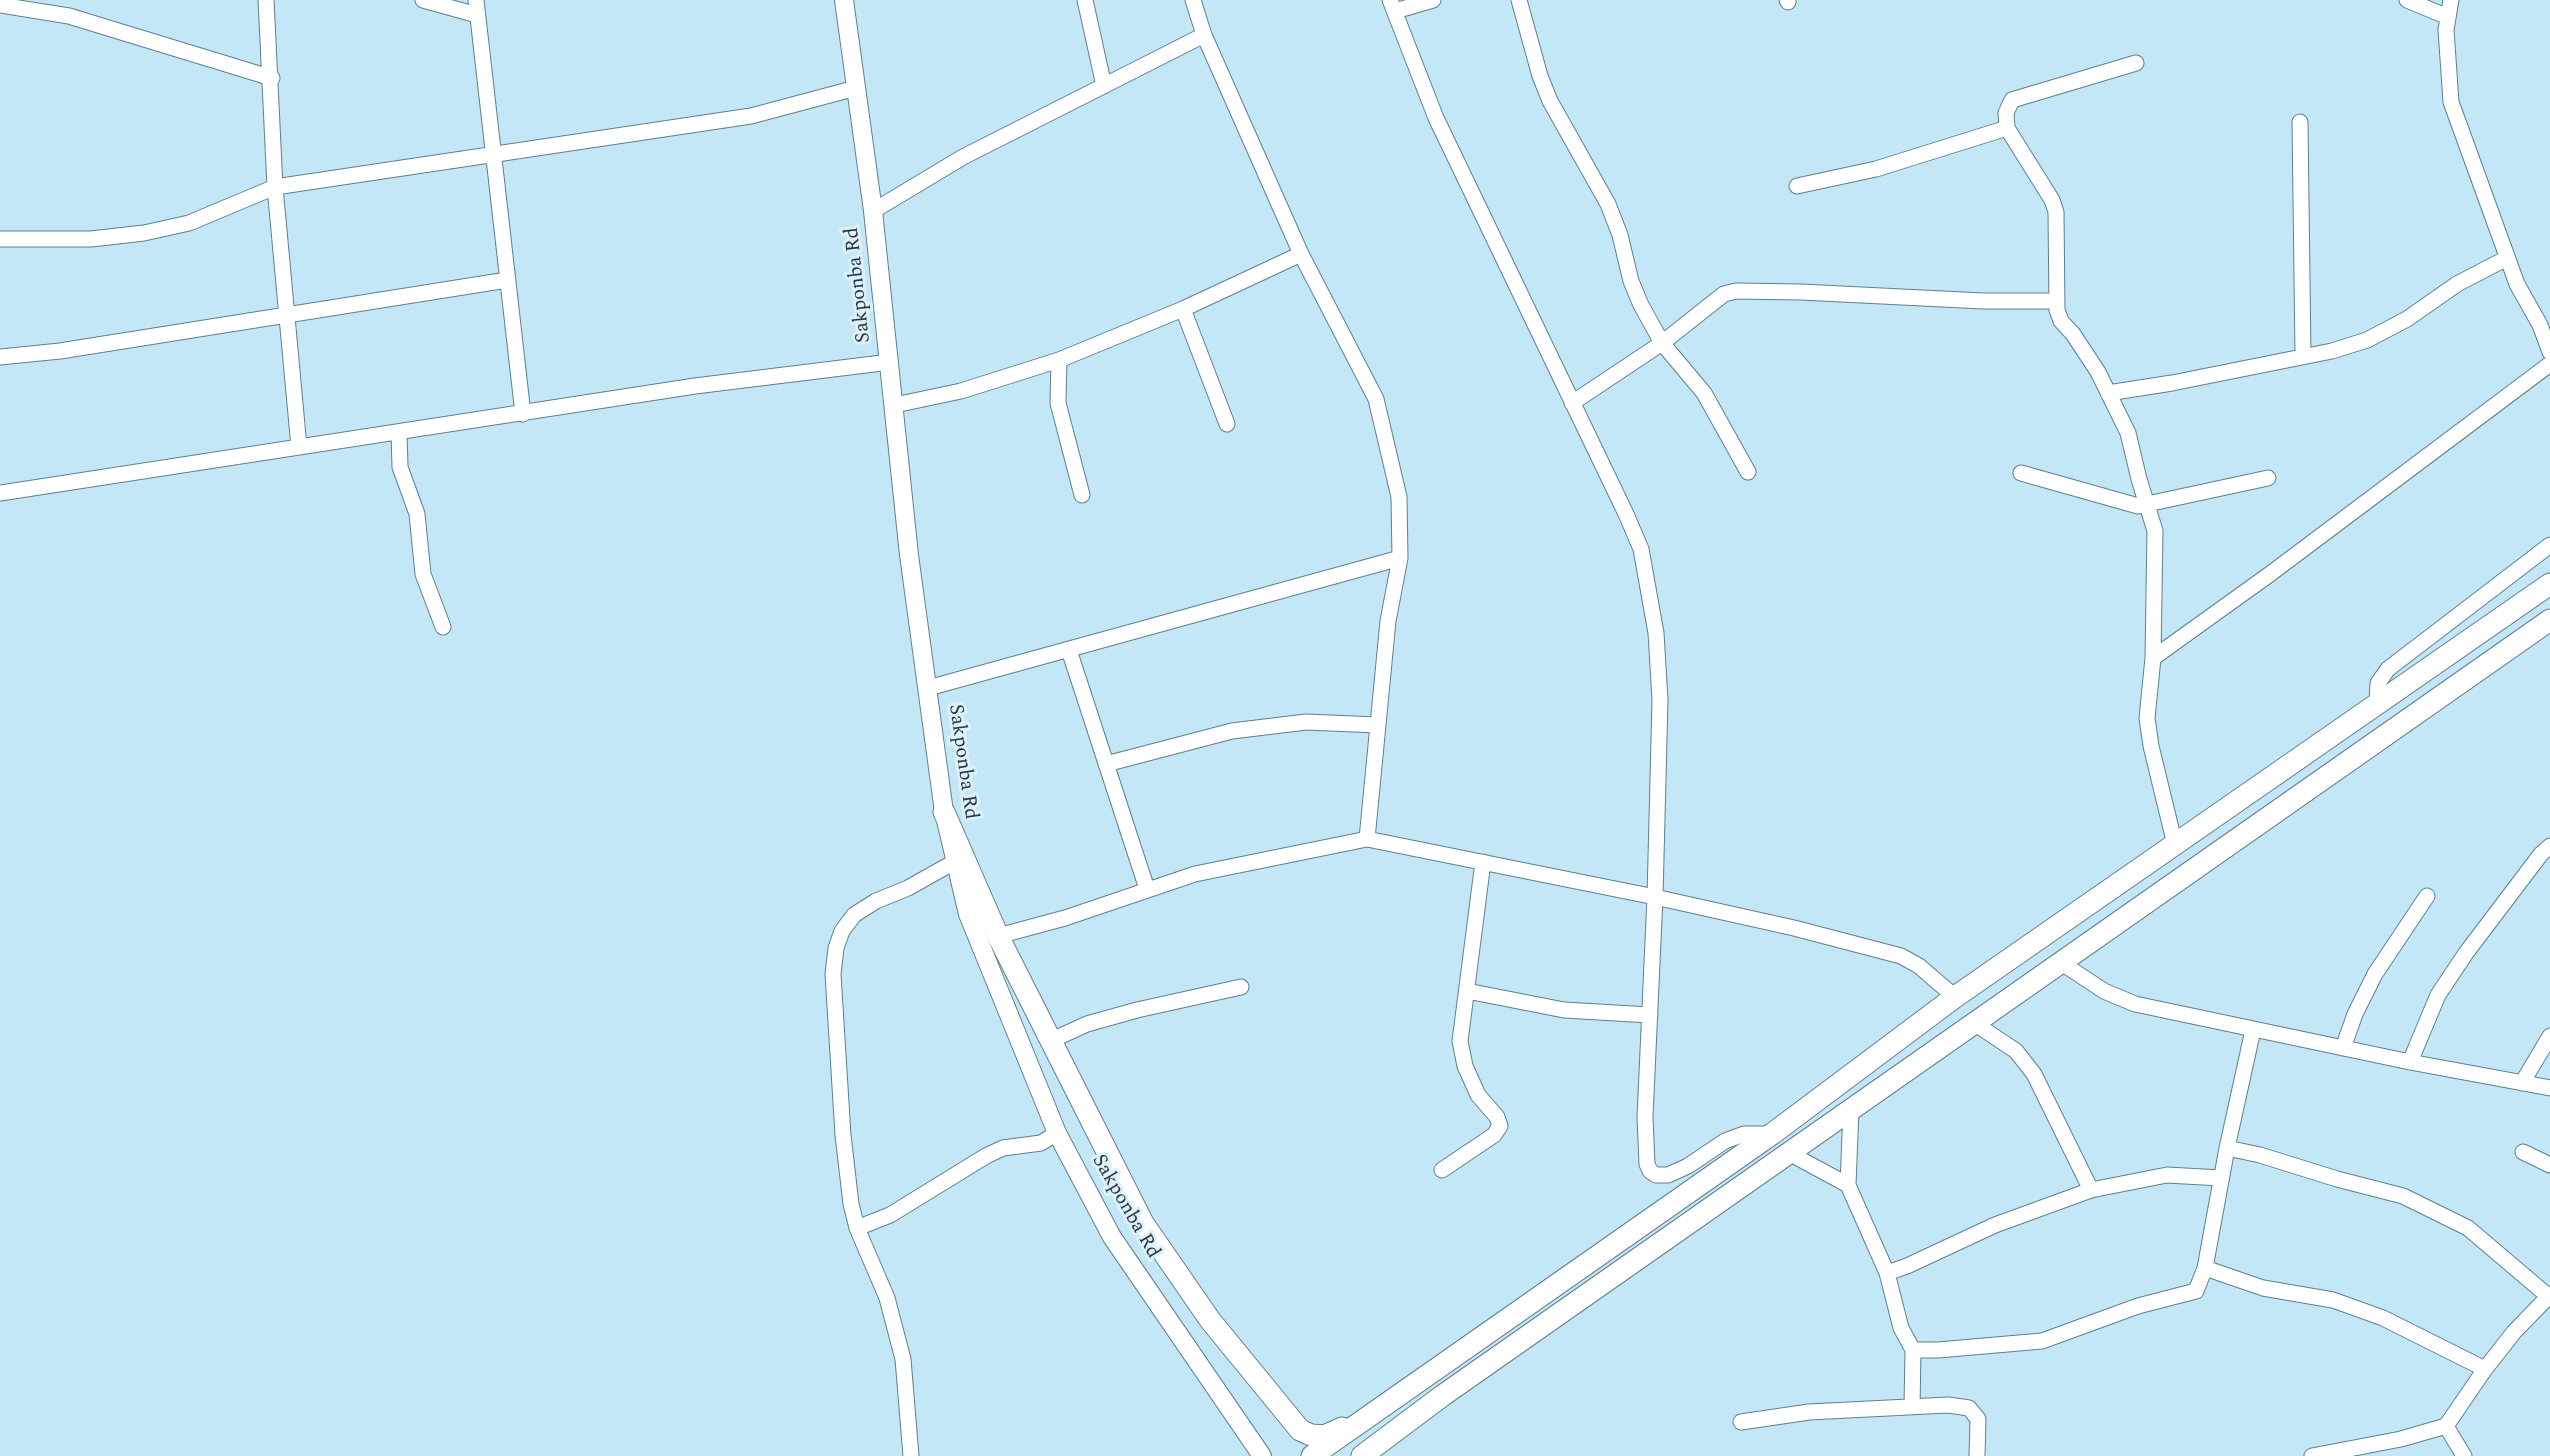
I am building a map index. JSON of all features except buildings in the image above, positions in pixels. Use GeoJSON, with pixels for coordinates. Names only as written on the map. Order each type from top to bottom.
{"type":"FeatureCollection","features":[{"type":"Feature","properties":{"kind":"highway"},"geometry":{"type":"LineString","coordinates":[[1312,1456],[1772,1134],[1955,997],[2550,584]]}},
{"type":"Feature","properties":{"kind":"highway"},"geometry":{"type":"LineString","coordinates":[[1362,1456],[1851,1109],[2550,620]]}},
{"type":"Feature","properties":{"kind":"highway"},"geometry":{"type":"LineString","coordinates":[[2233,804],[2250,830]]}},
{"type":"Feature","properties":{"kind":"highway"},"geometry":{"type":"LineString","coordinates":[[944,812],[998,936],[1143,1223],[1210,1320],[1300,1430],[1311,1436],[1324,1436],[1404,1391]]}},
{"type":"Feature","properties":{"kind":"highway"},"geometry":{"type":"LineString","coordinates":[[1373,1456],[1413,1418]]}},
{"type":"Feature","properties":{"kind":"highway"},"geometry":{"type":"LineString","coordinates":[[1297,1456],[1303,1444],[1300,1430]]}},
{"type":"Feature","properties":{"kind":"main road","name":"Sakponba Rd"},"geometry":{"type":"LineString","coordinates":[[844,0],[873,212],[909,555],[944,812],[968,914],[1057,1132],[1113,1237],[1260,1454]]}},
{"type":"Feature","properties":{"kind":"street"},"geometry":{"type":"LineString","coordinates":[[266,0],[272,78],[276,187],[299,447]]}},
{"type":"Feature","properties":{"kind":"street"},"geometry":{"type":"LineString","coordinates":[[423,0],[476,8],[523,414]]}},
{"type":"Feature","properties":{"kind":"street"},"geometry":{"type":"LineString","coordinates":[[1085,0],[1104,86]]}},
{"type":"Feature","properties":{"kind":"street"},"geometry":{"type":"LineString","coordinates":[[1193,0],[1204,35],[1301,254],[1377,399],[1399,497],[1400,558],[1388,621],[1367,839]]}},
{"type":"Feature","properties":{"kind":"street"},"geometry":{"type":"LineString","coordinates":[[1433,0],[1393,6],[1436,118],[1641,549],[1656,633],[1660,700],[1655,897],[1645,1117],[1647,1164],[1650,1171],[1656,1175],[1668,1175],[1688,1166],[1725,1141],[1744,1134],[1772,1134]]}},
{"type":"Feature","properties":{"kind":"street"},"geometry":{"type":"LineString","coordinates":[[1519,0],[1540,76],[1550,101],[1608,204],[1620,235],[1631,282],[1662,343],[1704,393],[1748,472]]}},
{"type":"Feature","properties":{"kind":"street"},"geometry":{"type":"LineString","coordinates":[[2407,0],[2448,17]]}},
{"type":"Feature","properties":{"kind":"street"},"geometry":{"type":"LineString","coordinates":[[2451,0],[2446,30],[2451,102],[2517,284],[2540,325],[2550,352]]}},
{"type":"Feature","properties":{"kind":"street"},"geometry":{"type":"LineString","coordinates":[[0,5],[69,16],[272,78]]}},
{"type":"Feature","properties":{"kind":"street"},"geometry":{"type":"LineString","coordinates":[[873,212],[963,157],[1204,35]]}},
{"type":"Feature","properties":{"kind":"street"},"geometry":{"type":"LineString","coordinates":[[2136,63],[2012,100],[2006,113],[2007,128],[2013,134],[2052,200],[2056,212],[2056,301],[2061,321],[2073,334],[2098,372],[2128,433],[2155,531],[2153,658],[2147,718],[2151,746],[2175,845]]}},
{"type":"Feature","properties":{"kind":"street"},"geometry":{"type":"LineString","coordinates":[[0,239],[91,239],[144,233],[189,223],[276,187],[751,116],[856,88]]}},
{"type":"Feature","properties":{"kind":"street"},"geometry":{"type":"LineString","coordinates":[[2300,122],[2302,356]]}},
{"type":"Feature","properties":{"kind":"street"},"geometry":{"type":"LineString","coordinates":[[1797,186],[1876,169],[2007,128]]}},
{"type":"Feature","properties":{"kind":"street"},"geometry":{"type":"LineString","coordinates":[[894,405],[961,391],[1059,360],[1183,309],[1301,254]]}},
{"type":"Feature","properties":{"kind":"street"},"geometry":{"type":"LineString","coordinates":[[2108,393],[2172,383],[2332,351],[2367,340],[2408,319],[2457,285],[2507,258]]}},
{"type":"Feature","properties":{"kind":"street"},"geometry":{"type":"LineString","coordinates":[[0,357],[71,350],[507,280]]}},
{"type":"Feature","properties":{"kind":"street"},"geometry":{"type":"LineString","coordinates":[[1572,403],[1662,343],[1724,294],[1736,291],[1983,301],[2056,301]]}},
{"type":"Feature","properties":{"kind":"street"},"geometry":{"type":"LineString","coordinates":[[1183,309],[1227,424]]}},
{"type":"Feature","properties":{"kind":"street"},"geometry":{"type":"LineString","coordinates":[[1059,360],[1058,402],[1082,495]]}},
{"type":"Feature","properties":{"kind":"street"},"geometry":{"type":"LineString","coordinates":[[0,493],[695,386],[890,362]]}},
{"type":"Feature","properties":{"kind":"street"},"geometry":{"type":"LineString","coordinates":[[2153,658],[2270,574],[2550,364]]}},
{"type":"Feature","properties":{"kind":"street"},"geometry":{"type":"LineString","coordinates":[[399,432],[400,467],[417,514],[423,574],[443,627]]}},
{"type":"Feature","properties":{"kind":"street"},"geometry":{"type":"LineString","coordinates":[[2021,473],[2125,503],[2148,505],[2268,478]]}},
{"type":"Feature","properties":{"kind":"street"},"geometry":{"type":"LineString","coordinates":[[2377,704],[2378,683],[2388,669],[2550,545]]}},
{"type":"Feature","properties":{"kind":"street"},"geometry":{"type":"LineString","coordinates":[[928,688],[1400,558]]}},
{"type":"Feature","properties":{"kind":"street"},"geometry":{"type":"LineString","coordinates":[[1069,650],[1147,889]]}},
{"type":"Feature","properties":{"kind":"street"},"geometry":{"type":"LineString","coordinates":[[1106,764],[1232,731],[1306,722],[1378,725]]}},
{"type":"Feature","properties":{"kind":"street"},"geometry":{"type":"LineString","coordinates":[[998,936],[1065,918],[1195,874],[1367,839],[1655,897],[1794,928],[1901,956],[1919,966],[1955,997]]}},
{"type":"Feature","properties":{"kind":"street"},"geometry":{"type":"LineString","coordinates":[[2410,1062],[2438,996],[2466,953],[2541,854],[2550,846]]}},
{"type":"Feature","properties":{"kind":"street"},"geometry":{"type":"LineString","coordinates":[[911,1456],[903,1359],[887,1298],[857,1228],[851,1204],[843,1135],[833,974],[836,948],[843,931],[854,915],[876,901],[908,888],[956,861]]}},
{"type":"Feature","properties":{"kind":"street"},"geometry":{"type":"LineString","coordinates":[[1442,1170],[1494,1135],[1500,1126],[1497,1117],[1478,1095],[1465,1066],[1460,1041],[1483,862]]}},
{"type":"Feature","properties":{"kind":"street"},"geometry":{"type":"LineString","coordinates":[[2343,1048],[2375,974],[2427,896]]}},
{"type":"Feature","properties":{"kind":"street"},"geometry":{"type":"LineString","coordinates":[[2060,962],[2104,991],[2135,1004],[2410,1062],[2550,1088]]}},
{"type":"Feature","properties":{"kind":"street"},"geometry":{"type":"LineString","coordinates":[[1052,1040],[1087,1024],[1137,1010],[1241,987]]}},
{"type":"Feature","properties":{"kind":"street"},"geometry":{"type":"LineString","coordinates":[[1467,991],[1564,1010],[1650,1015]]}},
{"type":"Feature","properties":{"kind":"street"},"geometry":{"type":"LineString","coordinates":[[1974,1023],[2016,1051],[2034,1074],[2091,1190]]}},
{"type":"Feature","properties":{"kind":"street"},"geometry":{"type":"LineString","coordinates":[[1913,1350],[2042,1341],[2138,1306],[2196,1291],[2205,1268],[2227,1148],[2253,1030]]}},
{"type":"Feature","properties":{"kind":"street"},"geometry":{"type":"LineString","coordinates":[[2522,1083],[2550,1036]]}},
{"type":"Feature","properties":{"kind":"street"},"geometry":{"type":"LineString","coordinates":[[1851,1109],[1848,1185],[1887,1274],[1900,1328],[1913,1350],[1912,1407]]}},
{"type":"Feature","properties":{"kind":"street"},"geometry":{"type":"LineString","coordinates":[[857,1228],[890,1215],[986,1156],[1003,1148],[1041,1143],[1057,1132]]}},
{"type":"Feature","properties":{"kind":"street"},"geometry":{"type":"LineString","coordinates":[[2227,1148],[2260,1155],[2337,1179],[2403,1196],[2468,1228],[2549,1295],[2514,1332],[2485,1369],[2446,1426],[2401,1439],[2312,1456]]}},
{"type":"Feature","properties":{"kind":"street"},"geometry":{"type":"LineString","coordinates":[[2523,1152],[2550,1166]]}},
{"type":"Feature","properties":{"kind":"street"},"geometry":{"type":"LineString","coordinates":[[1789,1153],[1848,1185]]}},
{"type":"Feature","properties":{"kind":"street"},"geometry":{"type":"LineString","coordinates":[[1887,1274],[1995,1225],[2091,1190],[2167,1175],[2221,1178]]}},
{"type":"Feature","properties":{"kind":"street"},"geometry":{"type":"LineString","coordinates":[[2205,1268],[2263,1288],[2333,1300],[2383,1318],[2485,1369]]}},
{"type":"Feature","properties":{"kind":"street"},"geometry":{"type":"LineString","coordinates":[[1742,1422],[1809,1412],[1948,1405],[1969,1408],[1978,1419],[1977,1456]]}},
{"type":"Feature","properties":{"kind":"street"},"geometry":{"type":"LineString","coordinates":[[2446,1426],[2464,1456]]}}]}
